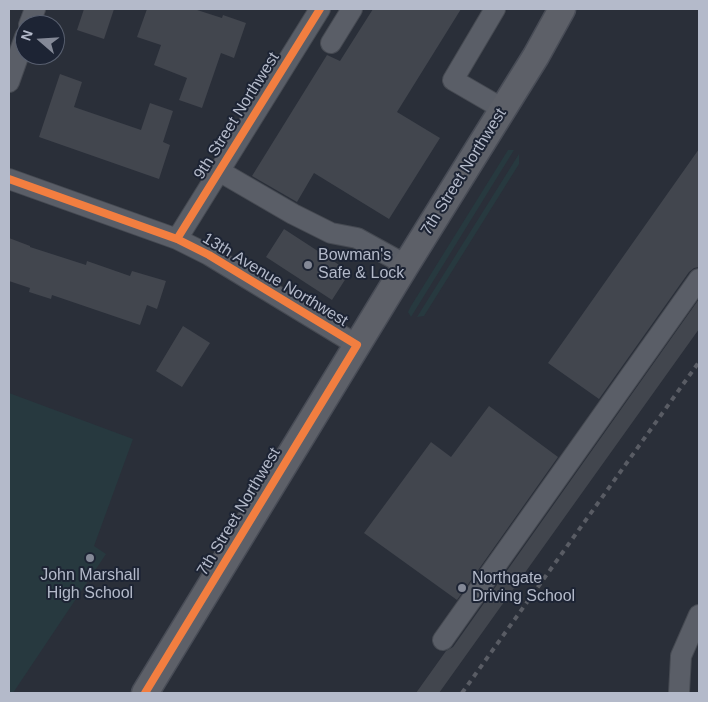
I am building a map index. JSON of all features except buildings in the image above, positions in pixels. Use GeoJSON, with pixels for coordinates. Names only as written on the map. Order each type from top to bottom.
{"type":"FeatureCollection","features":[{"type":"Feature","properties":{"kind":"main road","name":"7th Street Northwest"},"geometry":{"type":"LineString","coordinates":[[144,693],[536,56],[562,9]]}},
{"type":"Feature","properties":{"kind":"street","name":"9th Street Northwest"},"geometry":{"type":"LineString","coordinates":[[177,239],[320,9]]}},
{"type":"Feature","properties":{"kind":"street"},"geometry":{"type":"LineString","coordinates":[[331,43],[352,9]]}},
{"type":"Feature","properties":{"kind":"street"},"geometry":{"type":"LineString","coordinates":[[495,9],[453,80],[503,109]]}},
{"type":"Feature","properties":{"kind":"street"},"geometry":{"type":"LineString","coordinates":[[9,82],[15,65]]}},
{"type":"Feature","properties":{"kind":"street"},"geometry":{"type":"LineString","coordinates":[[219,171],[293,214],[331,233],[357,238],[406,265]]}},
{"type":"Feature","properties":{"kind":"street","name":"13th Avenue Northwest"},"geometry":{"type":"LineString","coordinates":[[9,179],[177,239],[209,255],[357,345]]}},
{"type":"Feature","properties":{"kind":"street"},"geometry":{"type":"LineString","coordinates":[[443,640],[699,279]]}},
{"type":"Feature","properties":{"kind":"street"},"geometry":{"type":"LineString","coordinates":[[679,693],[681,656],[699,615]]}},
{"type":"Feature","properties":{"kind":"shaded area"},"geometry":{"type":"Polygon","coordinates":[[[508,150],[514,150],[411,317],[408,312],[411,306],[508,150]]]}},
{"type":"Feature","properties":{"kind":"shaded area"},"geometry":{"type":"Polygon","coordinates":[[[519,154],[519,164],[424,316],[417,317],[519,154]]]}},
{"type":"Feature","properties":{"kind":"shaded area"},"geometry":{"type":"Polygon","coordinates":[[[9,393],[133,439],[94,546],[106,554],[13,693],[9,693],[9,393]]]}},
{"type":"Feature","properties":{"kind":"railway"},"geometry":{"type":"LineString","coordinates":[[462,693],[699,362]]}},
{"type":"Feature","properties":{"kind":"cycle path"},"geometry":{"type":"LineString","coordinates":[[177,239],[320,9]]}},
{"type":"Feature","properties":{"kind":"cycle path"},"geometry":{"type":"LineString","coordinates":[[9,179],[177,239],[209,255],[357,345],[145,693]]}},
{"type":"Feature","properties":{"kind":"place","name":"Bowman's Safe & Lock"},"geometry":{"type":"Point","coordinates":[308,265]}},
{"type":"Feature","properties":{"kind":"place","name":"John Marshall High School"},"geometry":{"type":"Point","coordinates":[90,558]}},
{"type":"Feature","properties":{"kind":"place","name":"Northgate Driving School"},"geometry":{"type":"Point","coordinates":[462,588]}}]}
